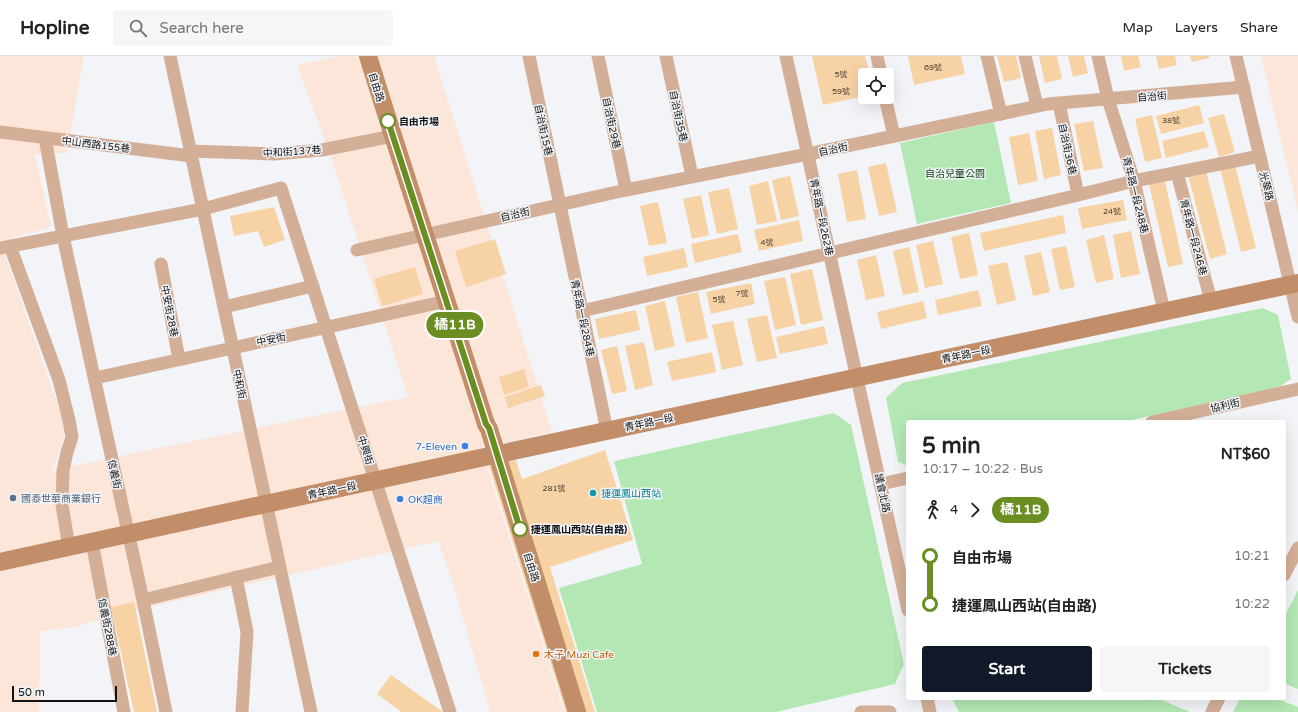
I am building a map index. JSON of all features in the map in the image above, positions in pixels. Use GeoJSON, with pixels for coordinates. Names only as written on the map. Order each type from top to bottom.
{"type":"FeatureCollection","features":[{"type":"Feature","properties":{"kind":"street","name":"中和街"},"geometry":{"type":"LineString","coordinates":[[170,56],[311,712]]}},
{"type":"Feature","properties":{"kind":"street","name":"自由路"},"geometry":{"type":"LineString","coordinates":[[368,56],[577,712]]}},
{"type":"Feature","properties":{"kind":"street","name":"自治街15巷"},"geometry":{"type":"LineString","coordinates":[[528,56],[560,204]]}},
{"type":"Feature","properties":{"kind":"street","name":"自治街29巷"},"geometry":{"type":"LineString","coordinates":[[598,56],[626,190]]}},
{"type":"Feature","properties":{"kind":"street","name":"自治街35巷"},"geometry":{"type":"LineString","coordinates":[[666,56],[692,176]]}},
{"type":"Feature","properties":{"kind":"street","name":"青年路一段262巷"},"geometry":{"type":"LineString","coordinates":[[786,56],[856,378]]}},
{"type":"Feature","properties":{"kind":"street"},"geometry":{"type":"LineString","coordinates":[[877,56],[880,68]]}},
{"type":"Feature","properties":{"kind":"street"},"geometry":{"type":"LineString","coordinates":[[986,56],[1001,114]]}},
{"type":"Feature","properties":{"kind":"street"},"geometry":{"type":"LineString","coordinates":[[1025,56],[1037,106]]}},
{"type":"Feature","properties":{"kind":"street","name":"青年路一段248巷"},"geometry":{"type":"LineString","coordinates":[[1098,56],[1108,99],[1134,181],[1164,311]]}},
{"type":"Feature","properties":{"kind":"street","name":"光華路"},"geometry":{"type":"LineString","coordinates":[[1236,56],[1260,156],[1295,283],[1298,317]]}},
{"type":"Feature","properties":{"kind":"street","name":"自治街"},"geometry":{"type":"LineString","coordinates":[[357,250],[692,176],[808,154],[1037,106],[1244,87]]}},
{"type":"Feature","properties":{"kind":"street","name":"自治街36巷"},"geometry":{"type":"LineString","coordinates":[[1059,103],[1078,195]]}},
{"type":"Feature","properties":{"kind":"street"},"geometry":{"type":"LineString","coordinates":[[887,104],[894,136]]}},
{"type":"Feature","properties":{"kind":"street","name":"中山西路155巷"},"geometry":{"type":"LineString","coordinates":[[0,132],[191,154]]}},
{"type":"Feature","properties":{"kind":"street","name":"中和街137巷"},"geometry":{"type":"LineString","coordinates":[[191,154],[274,154],[322,150],[393,136]]}},
{"type":"Feature","properties":{"kind":"street","name":"信義街"},"geometry":{"type":"LineString","coordinates":[[45,138],[63,236],[95,378],[166,712]]}},
{"type":"Feature","properties":{"kind":"street"},"geometry":{"type":"LineString","coordinates":[[582,311],[1134,181],[1260,156]]}},
{"type":"Feature","properties":{"kind":"street","name":"青年路一段246巷"},"geometry":{"type":"LineString","coordinates":[[1177,173],[1211,301]]}},
{"type":"Feature","properties":{"kind":"street","name":"中興街"},"geometry":{"type":"LineString","coordinates":[[203,209],[281,188],[450,712]]}},
{"type":"Feature","properties":{"kind":"street","name":"青年路一段284巷"},"geometry":{"type":"LineString","coordinates":[[560,204],[607,431]]}},
{"type":"Feature","properties":{"kind":"street"},"geometry":{"type":"LineString","coordinates":[[69,547],[62,505],[64,471],[67,452],[72,437],[69,420],[59,380],[5,247],[203,209]]}},
{"type":"Feature","properties":{"kind":"street","name":"中安街28巷"},"geometry":{"type":"LineString","coordinates":[[161,264],[179,359]]}},
{"type":"Feature","properties":{"kind":"street","name":"青年路一段"},"geometry":{"type":"LineString","coordinates":[[0,562],[1295,283]]}},
{"type":"Feature","properties":{"kind":"street"},"geometry":{"type":"LineString","coordinates":[[224,307],[313,286]]}},
{"type":"Feature","properties":{"kind":"street","name":"中安街"},"geometry":{"type":"LineString","coordinates":[[95,378],[447,301]]}},
{"type":"Feature","properties":{"kind":"street","name":"議會北路"},"geometry":{"type":"LineString","coordinates":[[856,378],[906,601]]}},
{"type":"Feature","properties":{"kind":"street","name":"協利街"},"geometry":{"type":"LineString","coordinates":[[1161,420],[1298,388]]}},
{"type":"Feature","properties":{"kind":"street"},"geometry":{"type":"LineString","coordinates":[[881,484],[906,478]]}},
{"type":"Feature","properties":{"kind":"street","name":"信義街288巷"},"geometry":{"type":"LineString","coordinates":[[92,542],[124,712]]}},
{"type":"Feature","properties":{"kind":"street"},"geometry":{"type":"LineString","coordinates":[[1286,571],[1298,548]]}},
{"type":"Feature","properties":{"kind":"street"},"geometry":{"type":"LineString","coordinates":[[143,600],[279,567]]}},
{"type":"Feature","properties":{"kind":"street"},"geometry":{"type":"LineString","coordinates":[[236,577],[247,632],[242,712]]}},
{"type":"Feature","properties":{"kind":"street"},"geometry":{"type":"LineString","coordinates":[[927,700],[930,712]]}},
{"type":"Feature","properties":{"kind":"street"},"geometry":{"type":"LineString","coordinates":[[1212,712],[1218,700]]}},
{"type":"Feature","properties":{"kind":"street"},"geometry":{"type":"LineString","coordinates":[[861,712],[890,712]]}},
{"type":"Feature","properties":{"kind":"shaded area"},"geometry":{"type":"Polygon","coordinates":[[[0,56],[84,56],[67,153],[35,154],[51,227],[0,241],[0,56]]]}},
{"type":"Feature","properties":{"kind":"shaded area"},"geometry":{"type":"Polygon","coordinates":[[[340,56],[434,56],[552,432],[481,448],[564,712],[490,712],[452,580],[438,541],[123,613],[75,627],[40,631],[39,712],[0,712],[0,241],[66,428],[52,470],[408,397],[331,157],[297,65],[340,56]]]}},
{"type":"Feature","properties":{"kind":"shaded area"},"geometry":{"type":"Polygon","coordinates":[[[1261,56],[1298,56],[1298,212],[1261,56]]]}},
{"type":"Feature","properties":{"kind":"green space","name":"自治兒童公園"},"geometry":{"type":"Polygon","coordinates":[[[994,122],[1011,203],[917,224],[900,143],[994,122]]]}},
{"type":"Feature","properties":{"kind":"green space"},"geometry":{"type":"Polygon","coordinates":[[[1263,308],[1278,315],[1291,379],[1279,387],[1132,420],[906,420],[906,465],[898,462],[886,398],[902,383],[1263,308]]]}},
{"type":"Feature","properties":{"kind":"green space"},"geometry":{"type":"Polygon","coordinates":[[[834,413],[851,425],[904,664],[895,684],[776,712],[597,712],[559,588],[642,564],[614,461],[834,413]]]}},
{"type":"Feature","properties":{"kind":"green space"},"geometry":{"type":"Polygon","coordinates":[[[1298,590],[1298,689],[1286,684],[1286,614],[1298,590]]]}},
{"type":"Feature","properties":{"kind":"green space"},"geometry":{"type":"Polygon","coordinates":[[[953,700],[1162,700],[1190,712],[959,712],[953,700]]]}},
{"type":"Feature","properties":{"kind":"green space"},"geometry":{"type":"Polygon","coordinates":[[[1239,700],[1281,700],[1298,707],[1298,712],[1233,712],[1239,700]]]}},
{"type":"Feature","properties":{"kind":"building"},"geometry":{"type":"Polygon","coordinates":[[[812,56],[865,56],[868,68],[858,68],[858,98],[823,105],[812,56]]]}},
{"type":"Feature","properties":{"kind":"building"},"geometry":{"type":"Polygon","coordinates":[[[908,56],[961,56],[965,74],[914,85],[908,56]]]}},
{"type":"Feature","properties":{"kind":"building"},"geometry":{"type":"Polygon","coordinates":[[[997,56],[1016,56],[1021,78],[1004,82],[997,56]]]}},
{"type":"Feature","properties":{"kind":"building"},"geometry":{"type":"Polygon","coordinates":[[[1039,56],[1057,56],[1062,79],[1045,83],[1039,56]]]}},
{"type":"Feature","properties":{"kind":"building"},"geometry":{"type":"Polygon","coordinates":[[[1068,56],[1084,56],[1088,73],[1073,77],[1068,56]]]}},
{"type":"Feature","properties":{"kind":"building"},"geometry":{"type":"Polygon","coordinates":[[[1121,56],[1138,56],[1141,67],[1124,71],[1121,56]]]}},
{"type":"Feature","properties":{"kind":"building"},"geometry":{"type":"Polygon","coordinates":[[[1156,56],[1175,56],[1177,65],[1159,69],[1156,56]]]}},
{"type":"Feature","properties":{"kind":"building"},"geometry":{"type":"Polygon","coordinates":[[[1190,56],[1209,56],[1210,58],[1192,62],[1190,56]]]}},
{"type":"Feature","properties":{"kind":"building"},"geometry":{"type":"Polygon","coordinates":[[[1199,105],[1204,123],[1161,134],[1156,116],[1199,105]]]}},
{"type":"Feature","properties":{"kind":"building"},"geometry":{"type":"Polygon","coordinates":[[[1224,114],[1235,152],[1219,157],[1208,118],[1224,114]]]}},
{"type":"Feature","properties":{"kind":"building"},"geometry":{"type":"Polygon","coordinates":[[[1152,115],[1162,158],[1145,162],[1135,119],[1152,115]]]}},
{"type":"Feature","properties":{"kind":"building"},"geometry":{"type":"Polygon","coordinates":[[[1093,121],[1103,168],[1084,171],[1074,124],[1093,121]]]}},
{"type":"Feature","properties":{"kind":"building"},"geometry":{"type":"Polygon","coordinates":[[[1052,128],[1061,175],[1044,179],[1035,131],[1052,128]]]}},
{"type":"Feature","properties":{"kind":"building"},"geometry":{"type":"Polygon","coordinates":[[[1204,131],[1209,147],[1166,158],[1162,141],[1204,131]]]}},
{"type":"Feature","properties":{"kind":"building"},"geometry":{"type":"Polygon","coordinates":[[[1029,133],[1038,181],[1018,185],[1009,137],[1029,133]]]}},
{"type":"Feature","properties":{"kind":"building"},"geometry":{"type":"Polygon","coordinates":[[[886,163],[897,212],[879,216],[868,167],[886,163]]]}},
{"type":"Feature","properties":{"kind":"building"},"geometry":{"type":"Polygon","coordinates":[[[1235,165],[1256,248],[1241,252],[1220,168],[1235,165]]]}},
{"type":"Feature","properties":{"kind":"building"},"geometry":{"type":"Polygon","coordinates":[[[857,170],[866,219],[847,222],[838,174],[857,170]]]}},
{"type":"Feature","properties":{"kind":"building"},"geometry":{"type":"Polygon","coordinates":[[[1206,171],[1227,254],[1210,259],[1188,175],[1206,171]]]}},
{"type":"Feature","properties":{"kind":"building"},"geometry":{"type":"Polygon","coordinates":[[[790,176],[799,216],[781,220],[772,180],[790,176]]]}},
{"type":"Feature","properties":{"kind":"building"},"geometry":{"type":"Polygon","coordinates":[[[768,181],[777,221],[757,225],[749,186],[768,181]]]}},
{"type":"Feature","properties":{"kind":"building"},"geometry":{"type":"Polygon","coordinates":[[[1165,181],[1183,264],[1168,267],[1149,184],[1165,181]]]}},
{"type":"Feature","properties":{"kind":"building"},"geometry":{"type":"Polygon","coordinates":[[[729,188],[738,229],[717,234],[708,192],[729,188]]]}},
{"type":"Feature","properties":{"kind":"building"},"geometry":{"type":"Polygon","coordinates":[[[701,195],[709,235],[692,239],[683,199],[701,195]]]}},
{"type":"Feature","properties":{"kind":"building"},"geometry":{"type":"Polygon","coordinates":[[[1123,200],[1127,220],[1082,229],[1078,208],[1123,200]]]}},
{"type":"Feature","properties":{"kind":"building"},"geometry":{"type":"Polygon","coordinates":[[[658,202],[667,243],[649,246],[640,206],[658,202]]]}},
{"type":"Feature","properties":{"kind":"building"},"geometry":{"type":"Polygon","coordinates":[[[274,207],[285,240],[264,247],[258,231],[234,236],[230,216],[274,207]]]}},
{"type":"Feature","properties":{"kind":"building"},"geometry":{"type":"Polygon","coordinates":[[[1063,215],[1066,233],[984,251],[980,233],[1063,215]]]}},
{"type":"Feature","properties":{"kind":"building"},"geometry":{"type":"Polygon","coordinates":[[[799,220],[803,241],[759,251],[754,230],[799,220]]]}},
{"type":"Feature","properties":{"kind":"building"},"geometry":{"type":"Polygon","coordinates":[[[1131,231],[1140,274],[1121,278],[1113,235],[1131,231]]]}},
{"type":"Feature","properties":{"kind":"building"},"geometry":{"type":"Polygon","coordinates":[[[969,233],[978,275],[960,279],[951,237],[969,233]]]}},
{"type":"Feature","properties":{"kind":"building"},"geometry":{"type":"Polygon","coordinates":[[[738,234],[742,252],[695,263],[691,244],[738,234]]]}},
{"type":"Feature","properties":{"kind":"building"},"geometry":{"type":"Polygon","coordinates":[[[1104,235],[1114,279],[1096,283],[1086,240],[1104,235]]]}},
{"type":"Feature","properties":{"kind":"building"},"geometry":{"type":"Polygon","coordinates":[[[495,239],[506,274],[466,287],[455,251],[495,239]]]}},
{"type":"Feature","properties":{"kind":"building"},"geometry":{"type":"Polygon","coordinates":[[[933,241],[943,284],[925,288],[916,245],[933,241]]]}},
{"type":"Feature","properties":{"kind":"building"},"geometry":{"type":"Polygon","coordinates":[[[1066,246],[1075,287],[1060,290],[1051,249],[1066,246]]]}},
{"type":"Feature","properties":{"kind":"building"},"geometry":{"type":"Polygon","coordinates":[[[909,247],[919,292],[903,295],[893,251],[909,247]]]}},
{"type":"Feature","properties":{"kind":"building"},"geometry":{"type":"Polygon","coordinates":[[[684,248],[688,267],[647,276],[643,257],[684,248]]]}},
{"type":"Feature","properties":{"kind":"building"},"geometry":{"type":"Polygon","coordinates":[[[1041,252],[1050,292],[1033,296],[1024,256],[1041,252]]]}},
{"type":"Feature","properties":{"kind":"building"},"geometry":{"type":"Polygon","coordinates":[[[876,255],[885,296],[866,300],[857,260],[876,255]]]}},
{"type":"Feature","properties":{"kind":"building"},"geometry":{"type":"Polygon","coordinates":[[[1007,262],[1016,300],[997,305],[988,266],[1007,262]]]}},
{"type":"Feature","properties":{"kind":"building"},"geometry":{"type":"Polygon","coordinates":[[[415,267],[423,294],[382,306],[374,279],[415,267]]]}},
{"type":"Feature","properties":{"kind":"building"},"geometry":{"type":"Polygon","coordinates":[[[812,269],[823,320],[801,325],[790,274],[812,269]]]}},
{"type":"Feature","properties":{"kind":"building"},"geometry":{"type":"Polygon","coordinates":[[[785,277],[796,325],[775,330],[764,281],[785,277]]]}},
{"type":"Feature","properties":{"kind":"building"},"geometry":{"type":"Polygon","coordinates":[[[751,283],[755,304],[711,314],[706,292],[751,283]]]}},
{"type":"Feature","properties":{"kind":"building"},"geometry":{"type":"Polygon","coordinates":[[[978,290],[982,306],[938,315],[935,300],[978,290]]]}},
{"type":"Feature","properties":{"kind":"building"},"geometry":{"type":"Polygon","coordinates":[[[698,292],[708,338],[686,343],[676,297],[698,292]]]}},
{"type":"Feature","properties":{"kind":"building"},"geometry":{"type":"Polygon","coordinates":[[[665,301],[675,346],[655,351],[645,306],[665,301]]]}},
{"type":"Feature","properties":{"kind":"building"},"geometry":{"type":"Polygon","coordinates":[[[923,301],[927,318],[881,329],[877,312],[923,301]]]}},
{"type":"Feature","properties":{"kind":"building"},"geometry":{"type":"Polygon","coordinates":[[[636,310],[640,330],[599,339],[595,319],[636,310]]]}},
{"type":"Feature","properties":{"kind":"building"},"geometry":{"type":"Polygon","coordinates":[[[767,315],[777,358],[757,362],[747,319],[767,315]]]}},
{"type":"Feature","properties":{"kind":"building"},"geometry":{"type":"Polygon","coordinates":[[[733,321],[743,365],[722,370],[712,325],[733,321]]]}},
{"type":"Feature","properties":{"kind":"building"},"geometry":{"type":"Polygon","coordinates":[[[824,326],[828,344],[780,354],[776,337],[824,326]]]}},
{"type":"Feature","properties":{"kind":"building"},"geometry":{"type":"Polygon","coordinates":[[[644,342],[653,385],[635,390],[625,346],[644,342]]]}},
{"type":"Feature","properties":{"kind":"building"},"geometry":{"type":"Polygon","coordinates":[[[617,346],[627,391],[612,394],[601,350],[617,346]]]}},
{"type":"Feature","properties":{"kind":"building"},"geometry":{"type":"Polygon","coordinates":[[[712,352],[716,372],[672,381],[667,362],[712,352]]]}},
{"type":"Feature","properties":{"kind":"building"},"geometry":{"type":"Polygon","coordinates":[[[524,369],[529,387],[504,395],[499,377],[524,369]]]}},
{"type":"Feature","properties":{"kind":"building"},"geometry":{"type":"Polygon","coordinates":[[[541,385],[545,396],[508,408],[505,397],[541,385]]]}},
{"type":"Feature","properties":{"kind":"building"},"geometry":{"type":"Polygon","coordinates":[[[605,450],[633,540],[550,567],[595,712],[566,712],[489,466],[515,457],[522,479],[605,450]]]}},
{"type":"Feature","properties":{"kind":"building"},"geometry":{"type":"Polygon","coordinates":[[[134,602],[157,712],[134,712],[111,607],[134,602]]]}},
{"type":"Feature","properties":{"kind":"building"},"geometry":{"type":"Polygon","coordinates":[[[391,675],[443,712],[402,712],[377,694],[391,675]]]}},
{"type":"Feature","properties":{"kind":"bus line","name":"橘11B"},"geometry":{"type":"LineString","coordinates":[[388,121],[434,259],[486,424],[489,428],[496,455],[520,529]]}},
{"type":"Feature","properties":{"kind":"place","name":"自由市場"},"geometry":{"type":"Point","coordinates":[388,121]}},
{"type":"Feature","properties":{"kind":"place","name":"7-Eleven"},"geometry":{"type":"Point","coordinates":[465,446]}},
{"type":"Feature","properties":{"kind":"place","name":"捷運鳳山西站"},"geometry":{"type":"Point","coordinates":[593,493]}},
{"type":"Feature","properties":{"kind":"place","name":"國泰世華商業銀行"},"geometry":{"type":"Point","coordinates":[13,498]}},
{"type":"Feature","properties":{"kind":"place","name":"OK超商"},"geometry":{"type":"Point","coordinates":[400,499]}},
{"type":"Feature","properties":{"kind":"place","name":"捷運鳳山西站(自由路)"},"geometry":{"type":"Point","coordinates":[520,529]}},
{"type":"Feature","properties":{"kind":"place","name":"木子 Muzi Cafe"},"geometry":{"type":"Point","coordinates":[536,654]}}]}
